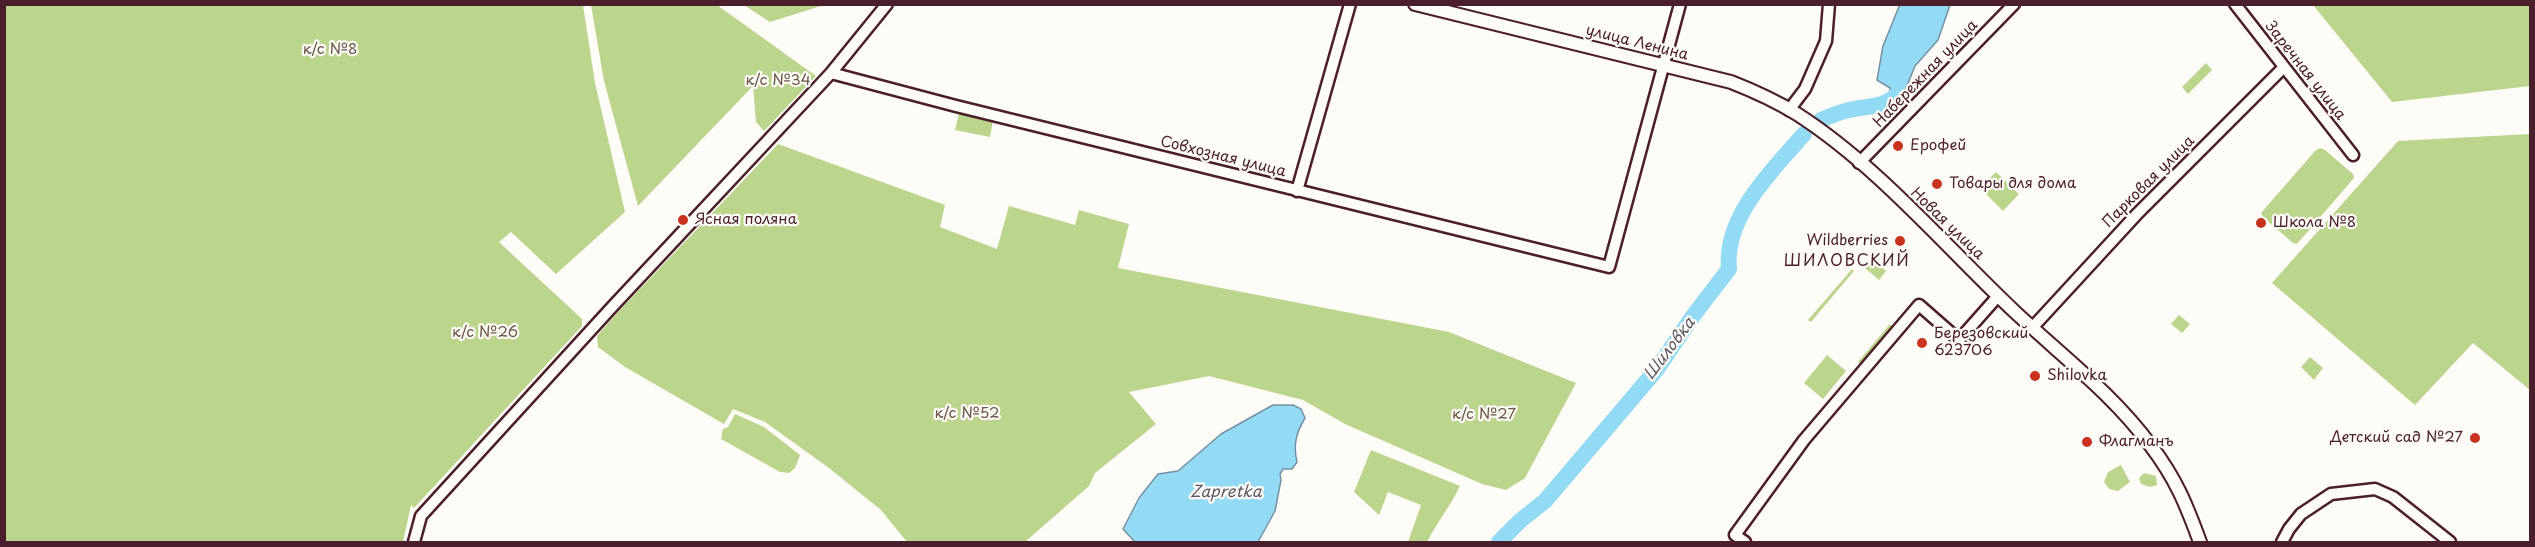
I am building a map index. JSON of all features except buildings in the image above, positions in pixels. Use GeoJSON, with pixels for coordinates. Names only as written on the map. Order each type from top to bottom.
{"type":"FeatureCollection","features":[{"type":"Feature","properties":{"kind":"street"},"geometry":{"type":"LineString","coordinates":[[414,543],[421,516],[606,313],[831,73],[887,4]]}},
{"type":"Feature","properties":{"kind":"street"},"geometry":{"type":"LineString","coordinates":[[1297,191],[1350,4]]}},
{"type":"Feature","properties":{"kind":"street","name":"улица Ленина"},"geometry":{"type":"LineString","coordinates":[[1415,4],[1731,82],[1793,112],[1838,145]]}},
{"type":"Feature","properties":{"kind":"street"},"geometry":{"type":"LineString","coordinates":[[1665,64],[1680,4]]}},
{"type":"Feature","properties":{"kind":"street"},"geometry":{"type":"LineString","coordinates":[[1793,112],[1826,41],[1829,4]]}},
{"type":"Feature","properties":{"kind":"street","name":"Набережная улица"},"geometry":{"type":"LineString","coordinates":[[1859,163],[2014,4]]}},
{"type":"Feature","properties":{"kind":"street","name":"Заречная улица"},"geometry":{"type":"LineString","coordinates":[[2235,4],[2353,155]]}},
{"type":"Feature","properties":{"kind":"street","name":"Совхозная улица"},"geometry":{"type":"LineString","coordinates":[[831,73],[1609,267],[1665,64]]}},
{"type":"Feature","properties":{"kind":"street","name":"Парковая улица"},"geometry":{"type":"LineString","coordinates":[[2035,323],[2137,214],[2283,68]]}},
{"type":"Feature","properties":{"kind":"street","name":"Новая улица"},"geometry":{"type":"LineString","coordinates":[[1838,145],[1928,226],[1998,296],[2035,323],[2151,445],[2184,496],[2200,543]]}},
{"type":"Feature","properties":{"kind":"street"},"geometry":{"type":"LineString","coordinates":[[1745,543],[1735,534],[1804,440],[1919,304],[1959,340],[1998,296]]}},
{"type":"Feature","properties":{"kind":"street"},"geometry":{"type":"LineString","coordinates":[[2282,543],[2289,529],[2301,514],[2331,494],[2375,489],[2393,497],[2450,543]]}},
{"type":"Feature","properties":{"kind":"green space"},"geometry":{"type":"Polygon","coordinates":[[[4,5],[583,5],[595,83],[625,212],[556,274],[511,232],[499,242],[582,319],[582,326],[414,508],[411,505],[403,542],[5,542],[4,5]]]}},
{"type":"Feature","properties":{"kind":"green space","name":"к/с №34"},"geometry":{"type":"Polygon","coordinates":[[[591,5],[717,5],[816,76],[764,131],[756,122],[753,86],[638,206],[604,81],[591,5]]]}},
{"type":"Feature","properties":{"kind":"green space"},"geometry":{"type":"Polygon","coordinates":[[[744,5],[824,5],[770,22],[744,5]]]}},
{"type":"Feature","properties":{"kind":"green space"},"geometry":{"type":"Polygon","coordinates":[[[2313,5],[2530,5],[2530,86],[2392,102],[2313,5]]]}},
{"type":"Feature","properties":{"kind":"green space"},"geometry":{"type":"Polygon","coordinates":[[[2206,63],[2212,70],[2188,94],[2182,87],[2206,63]]]}},
{"type":"Feature","properties":{"kind":"green space"},"geometry":{"type":"Polygon","coordinates":[[[959,113],[993,120],[990,137],[955,130],[959,113]]]}},
{"type":"Feature","properties":{"kind":"green space"},"geometry":{"type":"Polygon","coordinates":[[[2530,134],[2530,390],[2473,343],[2415,405],[2272,283],[2398,141],[2530,134]]]}},
{"type":"Feature","properties":{"kind":"green space","name":"к/с №52"},"geometry":{"type":"Polygon","coordinates":[[[778,144],[945,205],[940,227],[997,249],[1009,206],[1075,225],[1079,210],[1129,224],[1118,268],[1449,332],[1576,383],[1525,478],[1506,490],[1482,484],[1345,424],[1303,400],[1209,376],[1129,392],[1156,424],[1095,473],[1089,486],[1025,542],[907,542],[881,510],[829,468],[765,422],[733,409],[724,424],[625,367],[598,347],[597,336],[619,311],[778,144]]]}},
{"type":"Feature","properties":{"kind":"green space"},"geometry":{"type":"Polygon","coordinates":[[[2320,148],[2353,174],[2354,178],[2297,244],[2293,243],[2261,213],[2320,148]]]}},
{"type":"Feature","properties":{"kind":"green space"},"geometry":{"type":"Polygon","coordinates":[[[1996,172],[2019,194],[2003,211],[1980,188],[1996,172]]]}},
{"type":"Feature","properties":{"kind":"green space"},"geometry":{"type":"Polygon","coordinates":[[[1872,260],[1886,271],[1879,280],[1865,268],[1872,260]]]}},
{"type":"Feature","properties":{"kind":"green space"},"geometry":{"type":"Polygon","coordinates":[[[1852,269],[1854,271],[1811,322],[1808,320],[1852,269]]]}},
{"type":"Feature","properties":{"kind":"green space"},"geometry":{"type":"Polygon","coordinates":[[[2179,315],[2190,324],[2182,333],[2171,324],[2179,315]]]}},
{"type":"Feature","properties":{"kind":"green space"},"geometry":{"type":"Polygon","coordinates":[[[1890,324],[1893,327],[1860,364],[1858,362],[1890,324]]]}},
{"type":"Feature","properties":{"kind":"green space"},"geometry":{"type":"Polygon","coordinates":[[[1827,355],[1846,371],[1823,399],[1804,383],[1827,355]]]}},
{"type":"Feature","properties":{"kind":"green space"},"geometry":{"type":"Polygon","coordinates":[[[2310,357],[2323,368],[2314,380],[2301,367],[2310,357]]]}},
{"type":"Feature","properties":{"kind":"green space"},"geometry":{"type":"Polygon","coordinates":[[[735,414],[764,427],[800,455],[795,468],[789,473],[780,472],[721,439],[723,429],[728,427],[735,414]]]}},
{"type":"Feature","properties":{"kind":"green space"},"geometry":{"type":"Polygon","coordinates":[[[1371,450],[1460,486],[1427,542],[1408,542],[1421,505],[1388,492],[1379,515],[1354,492],[1371,450]]]}},
{"type":"Feature","properties":{"kind":"green space"},"geometry":{"type":"Polygon","coordinates":[[[2121,465],[2130,482],[2118,491],[2109,489],[2104,482],[2108,472],[2121,465]]]}},
{"type":"Feature","properties":{"kind":"green space"},"geometry":{"type":"Polygon","coordinates":[[[2144,473],[2156,476],[2157,485],[2150,487],[2141,484],[2139,478],[2144,473]]]}},
{"type":"Feature","properties":{"kind":"water"},"geometry":{"type":"Polygon","coordinates":[[[1900,4],[1950,5],[1938,40],[1915,66],[1904,93],[1887,109],[1879,105],[1889,97],[1890,88],[1877,80],[1883,46],[1900,4]]]}},
{"type":"Feature","properties":{"kind":"water","name":"Zapretka"},"geometry":{"type":"Polygon","coordinates":[[[1273,405],[1293,405],[1301,409],[1305,418],[1296,439],[1297,462],[1292,469],[1283,469],[1280,474],[1275,511],[1258,542],[1135,542],[1123,529],[1139,498],[1158,474],[1178,471],[1221,434],[1273,405]]]}},
{"type":"Feature","properties":{"kind":"waterway","name":"Шиловка"},"geometry":{"type":"LineString","coordinates":[[1821,120],[1846,111],[1880,104],[1896,95]]}},
{"type":"Feature","properties":{"kind":"waterway","name":"Шиловка"},"geometry":{"type":"LineString","coordinates":[[1499,542],[1545,501],[1657,369],[1729,269],[1729,250],[1742,213],[1765,179],[1804,134]]}},
{"type":"Feature","properties":{"kind":"place","name":"Ерофей"},"geometry":{"type":"Point","coordinates":[1898,146]}},
{"type":"Feature","properties":{"kind":"place","name":"Товары для дома"},"geometry":{"type":"Point","coordinates":[1937,184]}},
{"type":"Feature","properties":{"kind":"place","name":"Ясная поляна"},"geometry":{"type":"Point","coordinates":[683,220]}},
{"type":"Feature","properties":{"kind":"place","name":"Школа №8"},"geometry":{"type":"Point","coordinates":[2261,223]}},
{"type":"Feature","properties":{"kind":"place","name":"Wildberries"},"geometry":{"type":"Point","coordinates":[1900,241]}},
{"type":"Feature","properties":{"kind":"place","name":"Березовский 623706"},"geometry":{"type":"Point","coordinates":[1922,343]}},
{"type":"Feature","properties":{"kind":"place","name":"Shilovka"},"geometry":{"type":"Point","coordinates":[2035,376]}},
{"type":"Feature","properties":{"kind":"place","name":"Детский сад №27"},"geometry":{"type":"Point","coordinates":[2475,438]}},
{"type":"Feature","properties":{"kind":"place","name":"Флагманъ"},"geometry":{"type":"Point","coordinates":[2087,442]}},
{"type":"Feature","properties":{"kind":"district","name":"ШИЛОВСКИЙ"},"geometry":{"type":"Point","coordinates":[1847,262]}},
{"type":"Feature","properties":{"kind":"park label","name":"к/с №8"},"geometry":{"type":"Point","coordinates":[330,50]}},
{"type":"Feature","properties":{"kind":"park label","name":"к/с №26"},"geometry":{"type":"Point","coordinates":[485,333]}},
{"type":"Feature","properties":{"kind":"park label","name":"к/с №27"},"geometry":{"type":"Point","coordinates":[1484,415]}}]}
